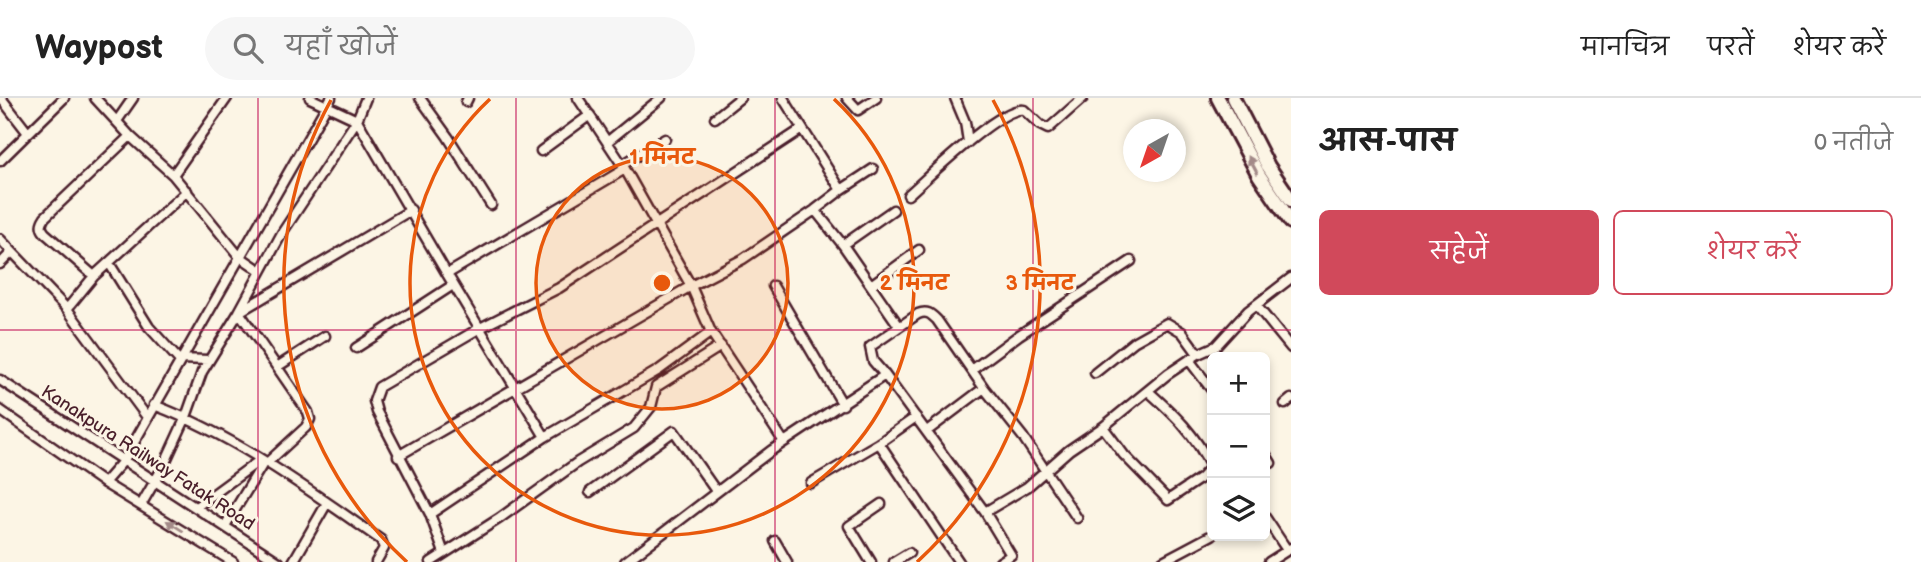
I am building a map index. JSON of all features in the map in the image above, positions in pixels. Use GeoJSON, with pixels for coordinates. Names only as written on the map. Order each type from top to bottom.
{"type":"FeatureCollection","features":[{"type":"Feature","properties":{"kind":"main road"},"geometry":{"type":"LineString","coordinates":[[1217,98],[1259,175],[1291,222]]}},
{"type":"Feature","properties":{"kind":"main road"},"geometry":{"type":"LineString","coordinates":[[1233,98],[1268,166],[1291,200]]}},
{"type":"Feature","properties":{"kind":"street"},"geometry":{"type":"LineString","coordinates":[[1,98],[28,133]]}},
{"type":"Feature","properties":{"kind":"street"},"geometry":{"type":"LineString","coordinates":[[0,160],[64,98]]}},
{"type":"Feature","properties":{"kind":"street"},"geometry":{"type":"LineString","coordinates":[[95,98],[187,191],[239,257],[261,271]]}},
{"type":"Feature","properties":{"kind":"street"},"geometry":{"type":"LineString","coordinates":[[117,121],[133,98]]}},
{"type":"Feature","properties":{"kind":"street"},"geometry":{"type":"LineString","coordinates":[[173,176],[227,98]]}},
{"type":"Feature","properties":{"kind":"street"},"geometry":{"type":"LineString","coordinates":[[310,98],[329,102],[358,120],[513,387],[545,437]]}},
{"type":"Feature","properties":{"kind":"street"},"geometry":{"type":"LineString","coordinates":[[141,505],[186,417],[202,372],[239,312],[282,233],[358,120],[366,98]]}},
{"type":"Feature","properties":{"kind":"street"},"geometry":{"type":"LineString","coordinates":[[419,98],[448,137],[491,205]]}},
{"type":"Feature","properties":{"kind":"street"},"geometry":{"type":"LineString","coordinates":[[578,98],[624,167],[657,225],[691,286],[711,332],[784,442]]}},
{"type":"Feature","properties":{"kind":"street"},"geometry":{"type":"LineString","coordinates":[[607,142],[660,98]]}},
{"type":"Feature","properties":{"kind":"street"},"geometry":{"type":"LineString","coordinates":[[715,118],[740,98]]}},
{"type":"Feature","properties":{"kind":"street"},"geometry":{"type":"LineString","coordinates":[[783,98],[841,190]]}},
{"type":"Feature","properties":{"kind":"street"},"geometry":{"type":"LineString","coordinates":[[847,98],[858,110],[876,98]]}},
{"type":"Feature","properties":{"kind":"street"},"geometry":{"type":"LineString","coordinates":[[955,98],[965,122],[968,142]]}},
{"type":"Feature","properties":{"kind":"street"},"geometry":{"type":"LineString","coordinates":[[908,195],[968,142],[1017,109],[1024,110],[1048,129],[1072,101],[1083,98]]}},
{"type":"Feature","properties":{"kind":"street"},"geometry":{"type":"LineString","coordinates":[[104,483],[124,460],[329,102]]}},
{"type":"Feature","properties":{"kind":"street"},"geometry":{"type":"LineString","coordinates":[[541,150],[590,115]]}},
{"type":"Feature","properties":{"kind":"street"},"geometry":{"type":"LineString","coordinates":[[444,553],[430,514],[377,412],[374,401],[379,387],[480,328],[559,288],[802,129]]}},
{"type":"Feature","properties":{"kind":"street"},"geometry":{"type":"LineString","coordinates":[[94,276],[45,233],[41,222],[130,136]]}},
{"type":"Feature","properties":{"kind":"street"},"geometry":{"type":"LineString","coordinates":[[447,274],[624,167],[665,139]]}},
{"type":"Feature","properties":{"kind":"street"},"geometry":{"type":"LineString","coordinates":[[398,456],[513,387],[767,245],[873,169]]}},
{"type":"Feature","properties":{"kind":"street"},"geometry":{"type":"LineString","coordinates":[[67,309],[94,276],[187,191]]}},
{"type":"Feature","properties":{"kind":"street"},"geometry":{"type":"LineString","coordinates":[[843,245],[892,209]]}},
{"type":"Feature","properties":{"kind":"street"},"geometry":{"type":"LineString","coordinates":[[239,312],[411,210]]}},
{"type":"Feature","properties":{"kind":"street"},"geometry":{"type":"LineString","coordinates":[[815,210],[843,245],[899,326]]}},
{"type":"Feature","properties":{"kind":"street"},"geometry":{"type":"LineString","coordinates":[[0,239],[67,309],[147,417]]}},
{"type":"Feature","properties":{"kind":"street"},"geometry":{"type":"LineString","coordinates":[[871,285],[919,250]]}},
{"type":"Feature","properties":{"kind":"street"},"geometry":{"type":"LineString","coordinates":[[0,264],[12,251]]}},
{"type":"Feature","properties":{"kind":"street"},"geometry":{"type":"LineString","coordinates":[[972,370],[1019,335],[1131,261]]}},
{"type":"Feature","properties":{"kind":"street"},"geometry":{"type":"LineString","coordinates":[[109,263],[149,327],[178,359],[209,360]]}},
{"type":"Feature","properties":{"kind":"street"},"geometry":{"type":"LineString","coordinates":[[985,512],[1027,487],[1069,450],[1103,427],[1168,374],[1198,354],[1216,346],[1256,304],[1291,278]]}},
{"type":"Feature","properties":{"kind":"street"},"geometry":{"type":"LineString","coordinates":[[356,348],[453,285]]}},
{"type":"Feature","properties":{"kind":"street"},"geometry":{"type":"LineString","coordinates":[[773,286],[843,405]]}},
{"type":"Feature","properties":{"kind":"street"},"geometry":{"type":"LineString","coordinates":[[1256,304],[1291,348]]}},
{"type":"Feature","properties":{"kind":"street"},"geometry":{"type":"LineString","coordinates":[[196,507],[264,462],[306,427],[310,419],[308,412],[239,312]]}},
{"type":"Feature","properties":{"kind":"street"},"geometry":{"type":"LineString","coordinates":[[1000,562],[1013,558],[985,512],[873,361],[870,347],[918,314],[930,313],[937,320],[984,388],[1023,437],[1077,518]]}},
{"type":"Feature","properties":{"kind":"street"},"geometry":{"type":"LineString","coordinates":[[1095,373],[1135,341],[1167,323],[1182,332],[1198,354]]}},
{"type":"Feature","properties":{"kind":"street"},"geometry":{"type":"LineString","coordinates":[[430,514],[545,437],[659,370],[711,332]]}},
{"type":"Feature","properties":{"kind":"street"},"geometry":{"type":"LineString","coordinates":[[277,367],[325,336]]}},
{"type":"Feature","properties":{"kind":"street"},"geometry":{"type":"LineString","coordinates":[[431,562],[500,518],[578,462],[634,428],[651,407],[656,387],[721,346]]}},
{"type":"Feature","properties":{"kind":"street"},"geometry":{"type":"LineString","coordinates":[[1189,360],[1207,383]]}},
{"type":"Feature","properties":{"kind":"street"},"geometry":{"type":"LineString","coordinates":[[625,562],[784,442],[885,376]]}},
{"type":"Feature","properties":{"kind":"street","name":"Kanakpura Railway Fatak Road"},"geometry":{"type":"LineString","coordinates":[[0,380],[279,562]]}},
{"type":"Feature","properties":{"kind":"street"},"geometry":{"type":"LineString","coordinates":[[927,431],[984,388]]}},
{"type":"Feature","properties":{"kind":"street"},"geometry":{"type":"LineString","coordinates":[[1148,391],[1173,413],[1200,443],[1207,457]]}},
{"type":"Feature","properties":{"kind":"street"},"geometry":{"type":"LineString","coordinates":[[154,405],[186,417],[264,462],[381,540],[384,548],[376,562]]}},
{"type":"Feature","properties":{"kind":"street"},"geometry":{"type":"LineString","coordinates":[[0,410],[104,483],[233,562]]}},
{"type":"Feature","properties":{"kind":"street"},"geometry":{"type":"LineString","coordinates":[[810,483],[879,443],[916,417]]}},
{"type":"Feature","properties":{"kind":"street"},"geometry":{"type":"LineString","coordinates":[[1103,427],[1133,464],[1168,500],[1207,472]]}},
{"type":"Feature","properties":{"kind":"street"},"geometry":{"type":"LineString","coordinates":[[590,492],[674,431],[716,491]]}},
{"type":"Feature","properties":{"kind":"street"},"geometry":{"type":"LineString","coordinates":[[879,443],[959,562]]}},
{"type":"Feature","properties":{"kind":"street"},"geometry":{"type":"LineString","coordinates":[[225,526],[264,462]]}},
{"type":"Feature","properties":{"kind":"street"},"geometry":{"type":"LineString","coordinates":[[293,562],[327,503]]}},
{"type":"Feature","properties":{"kind":"street"},"geometry":{"type":"LineString","coordinates":[[872,562],[849,526],[881,505]]}},
{"type":"Feature","properties":{"kind":"street"},"geometry":{"type":"LineString","coordinates":[[1269,562],[1289,549],[1270,524]]}},
{"type":"Feature","properties":{"kind":"street"},"geometry":{"type":"LineString","coordinates":[[1163,561],[1207,538]]}},
{"type":"Feature","properties":{"kind":"street"},"geometry":{"type":"LineString","coordinates":[[775,541],[788,562]]}},
{"type":"Feature","properties":{"kind":"street"},"geometry":{"type":"LineString","coordinates":[[894,562],[909,553]]}}]}
